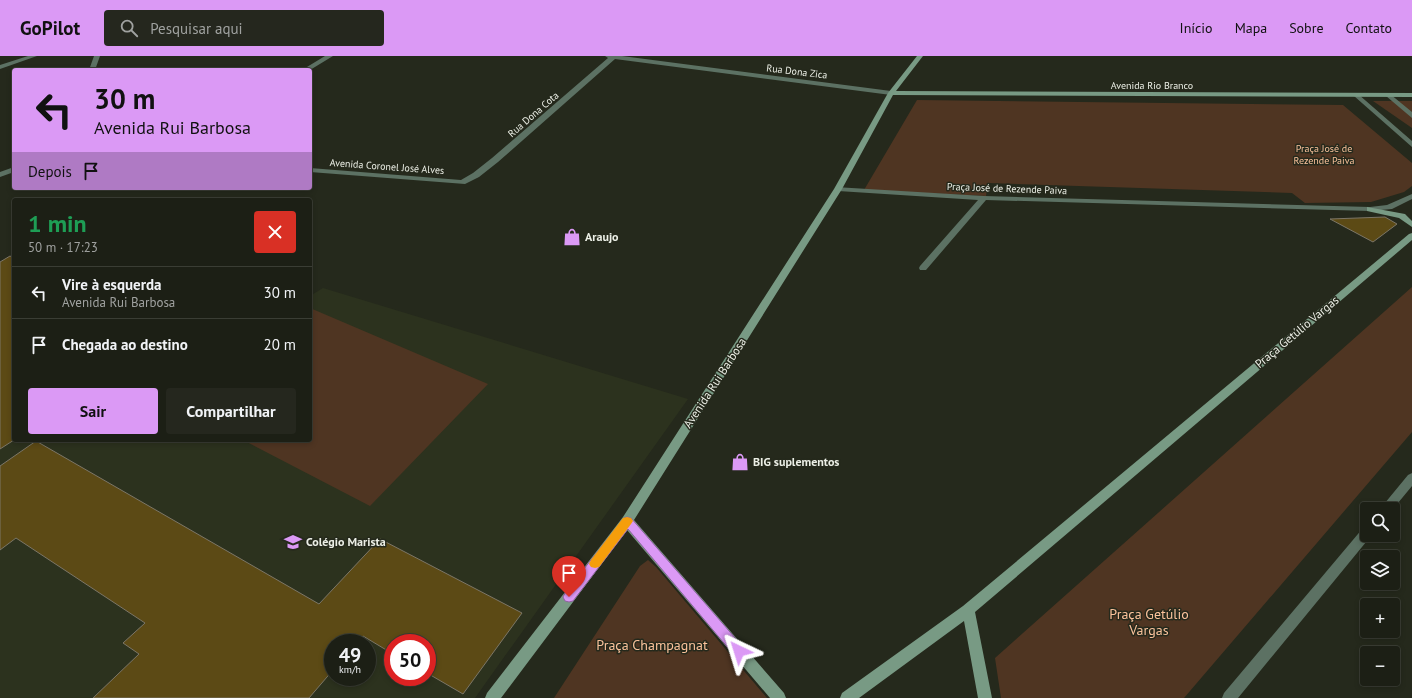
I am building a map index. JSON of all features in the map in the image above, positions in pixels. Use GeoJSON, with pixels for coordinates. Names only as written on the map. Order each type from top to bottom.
{"type":"FeatureCollection","features":[{"type":"Feature","properties":{"kind":"main road","name":"Avenida Rui Barbosa"},"geometry":{"type":"LineString","coordinates":[[492,698],[627,521],[838,189],[892,93],[920,56]]}},
{"type":"Feature","properties":{"kind":"main road","name":"Avenida Rio Branco"},"geometry":{"type":"LineString","coordinates":[[892,93],[1412,95]]}},
{"type":"Feature","properties":{"kind":"main road"},"geometry":{"type":"LineString","coordinates":[[1370,208],[1402,216],[1412,225]]}},
{"type":"Feature","properties":{"kind":"main road","name":"Praça Getúlio Vargas"},"geometry":{"type":"LineString","coordinates":[[847,698],[968,610],[1412,236]]}},
{"type":"Feature","properties":{"kind":"main road"},"geometry":{"type":"LineString","coordinates":[[627,521],[779,698]]}},
{"type":"Feature","properties":{"kind":"main road"},"geometry":{"type":"LineString","coordinates":[[968,610],[985,698]]}},
{"type":"Feature","properties":{"kind":"street"},"geometry":{"type":"LineString","coordinates":[[0,67],[34,56]]}},
{"type":"Feature","properties":{"kind":"street"},"geometry":{"type":"LineString","coordinates":[[93,68],[97,56]]}},
{"type":"Feature","properties":{"kind":"street"},"geometry":{"type":"LineString","coordinates":[[309,68],[330,56]]}},
{"type":"Feature","properties":{"kind":"street","name":"Rua Dona Zica"},"geometry":{"type":"LineString","coordinates":[[605,56],[892,93]]}},
{"type":"Feature","properties":{"kind":"street","name":"Rua Dona Cota"},"geometry":{"type":"LineString","coordinates":[[462,182],[476,175],[495,160],[614,57]]}},
{"type":"Feature","properties":{"kind":"street"},"geometry":{"type":"LineString","coordinates":[[1356,95],[1412,145]]}},
{"type":"Feature","properties":{"kind":"street"},"geometry":{"type":"LineString","coordinates":[[1388,95],[1412,116]]}},
{"type":"Feature","properties":{"kind":"street"},"geometry":{"type":"LineString","coordinates":[[0,175],[12,170]]}},
{"type":"Feature","properties":{"kind":"street","name":"Avenida Coronel José Alves"},"geometry":{"type":"LineString","coordinates":[[312,170],[462,182]]}},
{"type":"Feature","properties":{"kind":"street","name":"Praça José de Rezende Paiva"},"geometry":{"type":"LineString","coordinates":[[838,189],[984,198],[1370,208],[1389,207],[1412,196]]}},
{"type":"Feature","properties":{"kind":"street"},"geometry":{"type":"LineString","coordinates":[[923,268],[984,198]]}},
{"type":"Feature","properties":{"kind":"street"},"geometry":{"type":"LineString","coordinates":[[1392,502],[1412,478]]}},
{"type":"Feature","properties":{"kind":"street"},"geometry":{"type":"LineString","coordinates":[[1229,698],[1360,540]]}},
{"type":"Feature","properties":{"kind":"shaded area","name":"Colégio Marista"},"geometry":{"type":"Polygon","coordinates":[[[0,267],[12,415],[12,442],[312,442],[312,295],[323,288],[688,399],[475,698],[0,698],[0,267]]]}},
{"type":"Feature","properties":{"kind":"green space","name":"Praça José de Rezende Paiva"},"geometry":{"type":"Polygon","coordinates":[[[917,100],[1343,105],[1412,163],[1412,186],[1404,192],[1371,202],[1305,203],[1292,193],[988,183],[986,196],[864,190],[917,100]]]}},
{"type":"Feature","properties":{"kind":"green space"},"geometry":{"type":"Polygon","coordinates":[[[1373,101],[1412,101],[1412,128],[1373,101]]]}},
{"type":"Feature","properties":{"kind":"green space","name":"Praça Getúlio Vargas"},"geometry":{"type":"Polygon","coordinates":[[[1412,287],[1412,432],[1184,698],[1001,698],[995,658],[1412,287]]]}},
{"type":"Feature","properties":{"kind":"green space"},"geometry":{"type":"Polygon","coordinates":[[[312,309],[488,384],[370,506],[247,442],[312,442],[312,309]]]}},
{"type":"Feature","properties":{"kind":"green space","name":"Praça Champagnat"},"geometry":{"type":"Polygon","coordinates":[[[648,560],[656,567],[767,698],[554,698],[640,566],[648,560]]]}},
{"type":"Feature","properties":{"kind":"building"},"geometry":{"type":"Polygon","coordinates":[[[1385,217],[1397,224],[1373,242],[1330,219],[1385,217]]]}},
{"type":"Feature","properties":{"kind":"building"},"geometry":{"type":"Polygon","coordinates":[[[10,256],[12,257],[12,441],[0,449],[0,262],[10,256]]]}},
{"type":"Feature","properties":{"kind":"building"},"geometry":{"type":"Polygon","coordinates":[[[35,442],[38,442],[319,604],[380,539],[522,613],[463,694],[436,678],[436,634],[384,634],[384,649],[376,644],[376,634],[324,634],[324,680],[309,698],[93,698],[139,654],[123,643],[145,623],[16,538],[0,550],[0,466],[35,442]]]}},
{"type":"Feature","properties":{"kind":"slow traffic"},"geometry":{"type":"LineString","coordinates":[[595,564],[627,521]]}},
{"type":"Feature","properties":{"kind":"place","name":"Araujo"},"geometry":{"type":"Point","coordinates":[572,237]}},
{"type":"Feature","properties":{"kind":"place","name":"BIG suplementos"},"geometry":{"type":"Point","coordinates":[740,462]}},
{"type":"Feature","properties":{"kind":"place","name":"Colégio Marista"},"geometry":{"type":"Point","coordinates":[293,542]}},
{"type":"Feature","properties":{"kind":"route"},"geometry":{"type":"LineString","coordinates":[[569,597],[627,521],[739,651]]}}]}
